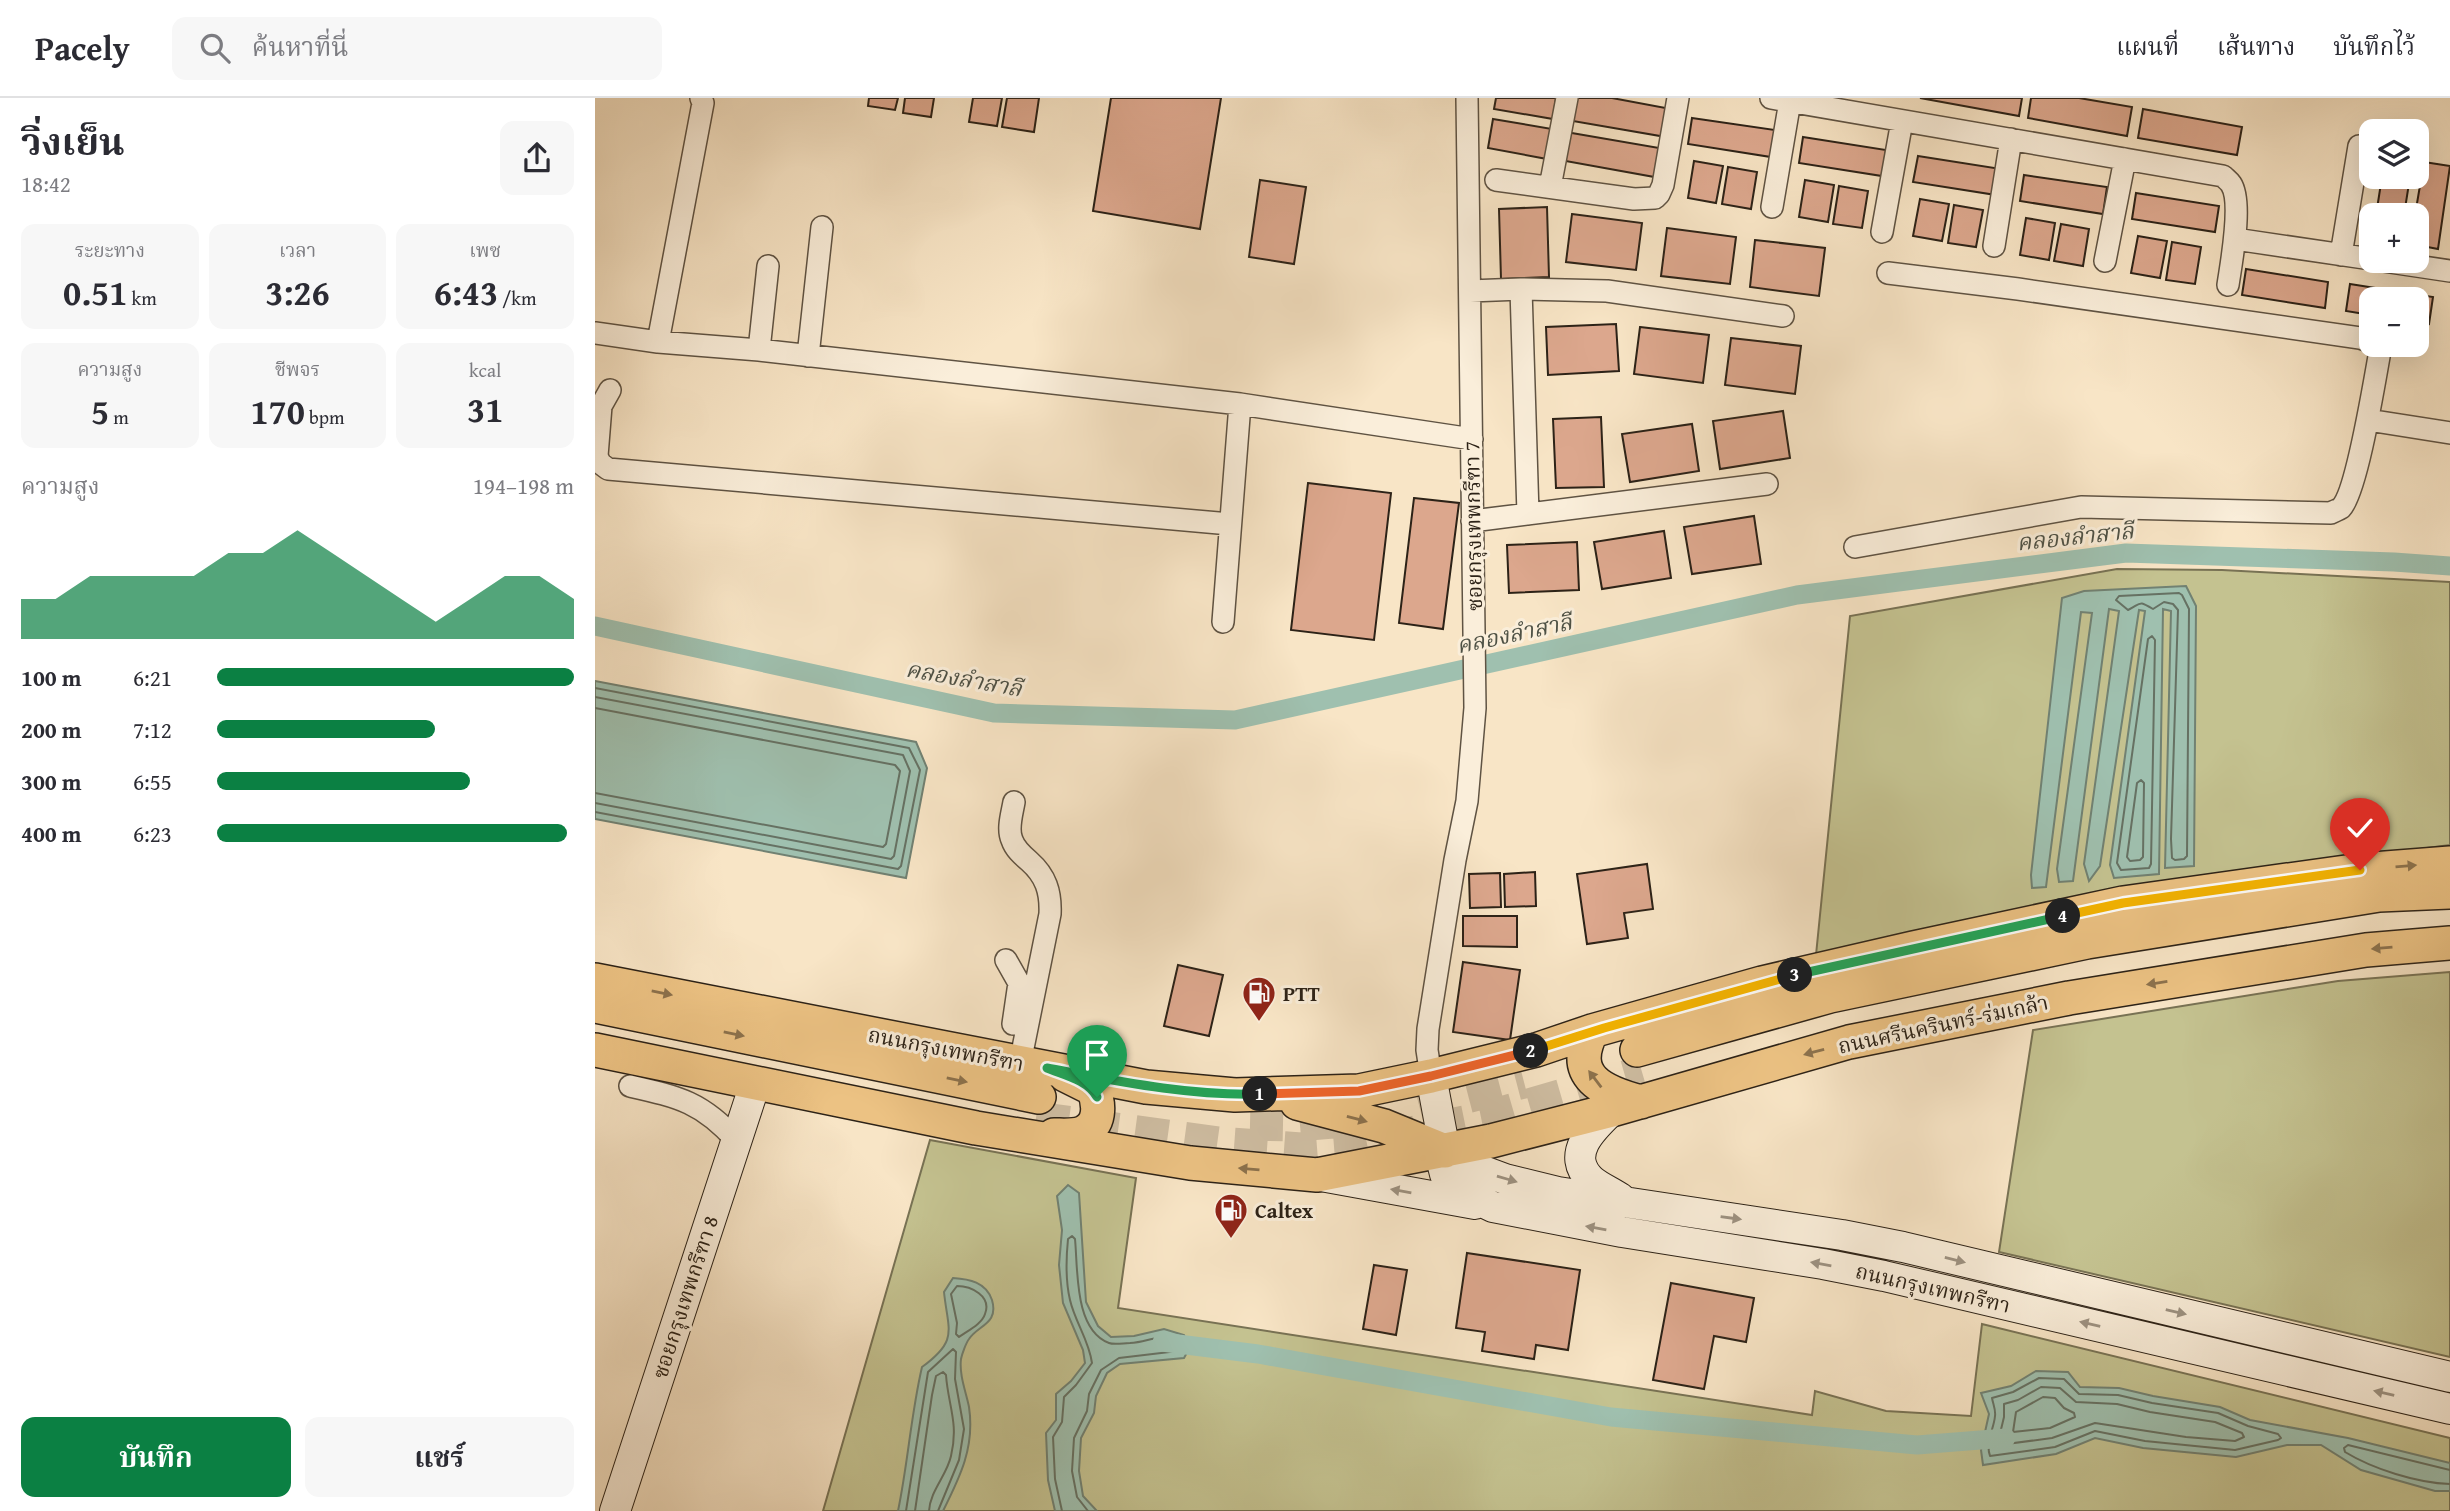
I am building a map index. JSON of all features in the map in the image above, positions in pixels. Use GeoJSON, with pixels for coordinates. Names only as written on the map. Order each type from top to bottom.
{"type":"FeatureCollection","features":[{"type":"Feature","properties":{"kind":"main road"},"geometry":{"type":"LineString","coordinates":[[1431,1076],[1536,1050],[1762,983],[1913,947],[2123,903],[2360,870],[2450,863]]}},
{"type":"Feature","properties":{"kind":"main road","name":"ถนนศรีนครินทร์-ร่มเกล้า"},"geometry":{"type":"LineString","coordinates":[[1633,1083],[1831,996],[2087,942],[2379,895],[2450,891]]}},
{"type":"Feature","properties":{"kind":"main road","name":"ถนนศรีนครินทร์-ร่มเกล้า"},"geometry":{"type":"LineString","coordinates":[[1445,1151],[1633,1083],[1835,1016],[2092,962],[2400,915],[2450,912]]}},
{"type":"Feature","properties":{"kind":"main road","name":"ถนนศรีนครินทร์-ร่มเกล้า"},"geometry":{"type":"LineString","coordinates":[[1633,1083],[2069,998],[2367,950],[2450,943]]}},
{"type":"Feature","properties":{"kind":"main road","name":"ถนนกรุงเทพกรีฑา"},"geometry":{"type":"LineString","coordinates":[[595,980],[1030,1090],[1190,1163],[1317,1175],[1445,1151],[1478,1169],[1505,1179],[1558,1192],[1842,1235],[2450,1377]]}},
{"type":"Feature","properties":{"kind":"main road","name":"ถนนกรุงเทพกรีฑา"},"geometry":{"type":"LineString","coordinates":[[595,1006],[1030,1090]]}},
{"type":"Feature","properties":{"kind":"main road","name":"ถนนกรุงเทพกรีฑา"},"geometry":{"type":"LineString","coordinates":[[595,1031],[1030,1090],[1146,1087],[1235,1095],[1359,1091],[1431,1076],[1445,1151],[1445,1174],[1452,1185],[1493,1207],[1622,1232],[1823,1264],[2450,1409]]}},
{"type":"Feature","properties":{"kind":"main road"},"geometry":{"type":"LineString","coordinates":[[1593,1031],[1584,1050],[1588,1072],[1593,1079],[1602,1089],[1614,1095],[1633,1083]]}},
{"type":"Feature","properties":{"kind":"main road","name":"ถนนกรุงเทพกรีฑา"},"geometry":{"type":"LineString","coordinates":[[595,1050],[976,1128],[1030,1090]]}},
{"type":"Feature","properties":{"kind":"main road"},"geometry":{"type":"LineString","coordinates":[[1630,1204],[1590,1179],[1580,1161],[1583,1142],[1591,1130],[1633,1083]]}},
{"type":"Feature","properties":{"kind":"main road","name":"ซอยกรุงเทพกรีฑา 8"},"geometry":{"type":"LineString","coordinates":[[615,1511],[755,1084]]}},
{"type":"Feature","properties":{"kind":"main road"},"geometry":{"type":"LineString","coordinates":[[1268,1094],[1384,1126],[1445,1151]]}},
{"type":"Feature","properties":{"kind":"main road"},"geometry":{"type":"LineString","coordinates":[[1317,1175],[1493,1207]]}},
{"type":"Feature","properties":{"kind":"main road"},"geometry":{"type":"LineString","coordinates":[[2000,1303],[2005,1272]]}},
{"type":"Feature","properties":{"kind":"street"},"geometry":{"type":"LineString","coordinates":[[658,342],[703,103],[701,98]]}},
{"type":"Feature","properties":{"kind":"street","name":"ซอยกรุงเทพกรีฑา 7"},"geometry":{"type":"LineString","coordinates":[[1431,1076],[1427,1050],[1428,1029],[1467,801],[1476,686],[1467,98]]}},
{"type":"Feature","properties":{"kind":"street"},"geometry":{"type":"LineString","coordinates":[[1550,187],[1567,98]]}},
{"type":"Feature","properties":{"kind":"street"},"geometry":{"type":"LineString","coordinates":[[1496,180],[1634,199],[1655,198],[1663,185],[1678,98]]}},
{"type":"Feature","properties":{"kind":"street"},"geometry":{"type":"LineString","coordinates":[[1772,207],[1781,100],[2223,176],[2232,185],[2235,198],[2235,239],[2228,285]]}},
{"type":"Feature","properties":{"kind":"street"},"geometry":{"type":"LineString","coordinates":[[1882,232],[1902,121]]}},
{"type":"Feature","properties":{"kind":"street"},"geometry":{"type":"LineString","coordinates":[[1994,246],[2011,139]]}},
{"type":"Feature","properties":{"kind":"street"},"geometry":{"type":"LineString","coordinates":[[2341,255],[2359,146]]}},
{"type":"Feature","properties":{"kind":"street"},"geometry":{"type":"LineString","coordinates":[[2105,261],[2125,159]]}},
{"type":"Feature","properties":{"kind":"street"},"geometry":{"type":"LineString","coordinates":[[808,356],[822,227]]}},
{"type":"Feature","properties":{"kind":"street"},"geometry":{"type":"LineString","coordinates":[[2235,239],[2359,257]]}},
{"type":"Feature","properties":{"kind":"street"},"geometry":{"type":"LineString","coordinates":[[759,351],[768,267]]}},
{"type":"Feature","properties":{"kind":"street"},"geometry":{"type":"LineString","coordinates":[[2429,268],[2450,271]]}},
{"type":"Feature","properties":{"kind":"street"},"geometry":{"type":"LineString","coordinates":[[1888,273],[2359,338]]}},
{"type":"Feature","properties":{"kind":"street"},"geometry":{"type":"LineString","coordinates":[[1521,289],[1528,514]]}},
{"type":"Feature","properties":{"kind":"street"},"geometry":{"type":"LineString","coordinates":[[1470,291],[1607,290],[1783,316]]}},
{"type":"Feature","properties":{"kind":"street"},"geometry":{"type":"LineString","coordinates":[[595,333],[1240,404],[1472,439]]}},
{"type":"Feature","properties":{"kind":"street"},"geometry":{"type":"LineString","coordinates":[[1855,547],[2081,507],[2331,513],[2341,507],[2349,492],[2368,421],[2379,357]]}},
{"type":"Feature","properties":{"kind":"street"},"geometry":{"type":"LineString","coordinates":[[610,390],[601,407],[597,456],[600,463],[608,469],[1230,524]]}},
{"type":"Feature","properties":{"kind":"street"},"geometry":{"type":"LineString","coordinates":[[1223,622],[1240,404]]}},
{"type":"Feature","properties":{"kind":"street"},"geometry":{"type":"LineString","coordinates":[[2368,421],[2450,433]]}},
{"type":"Feature","properties":{"kind":"street"},"geometry":{"type":"LineString","coordinates":[[1472,521],[1767,484]]}},
{"type":"Feature","properties":{"kind":"street"},"geometry":{"type":"LineString","coordinates":[[1014,802],[1010,831],[1012,841],[1045,880],[1051,902],[1030,1090]]}},
{"type":"Feature","properties":{"kind":"street"},"geometry":{"type":"LineString","coordinates":[[1006,960],[1019,983],[1030,1090]]}},
{"type":"Feature","properties":{"kind":"street"},"geometry":{"type":"LineString","coordinates":[[630,1086],[693,1103],[720,1122],[737,1141]]}},
{"type":"Feature","properties":{"kind":"shaded area"},"geometry":{"type":"Polygon","coordinates":[[[2117,569],[2222,570],[2450,582],[2450,845],[2223,874],[1816,955],[1850,616],[2117,569]]]}},
{"type":"Feature","properties":{"kind":"shaded area"},"geometry":{"type":"Polygon","coordinates":[[[2450,972],[2450,1357],[1999,1252],[2033,1030],[2338,981],[2450,972]]]}},
{"type":"Feature","properties":{"kind":"shaded area"},"geometry":{"type":"Polygon","coordinates":[[[930,1140],[1136,1178],[1118,1308],[1812,1415],[1815,1391],[1886,1411],[1971,1416],[1982,1324],[2450,1438],[2450,1511],[823,1511],[930,1140]]]}},
{"type":"Feature","properties":{"kind":"water"},"geometry":{"type":"Polygon","coordinates":[[[2186,586],[2196,606],[2194,866],[2165,868],[2171,611],[2163,609],[2159,874],[2114,878],[2110,865],[2145,611],[2139,610],[2100,866],[2089,881],[2084,864],[2119,611],[2109,609],[2073,881],[2059,882],[2057,869],[2092,613],[2081,612],[2046,887],[2032,888],[2031,875],[2062,598],[2084,591],[2186,586]]]}},
{"type":"Feature","properties":{"kind":"water"},"geometry":{"type":"Polygon","coordinates":[[[595,681],[916,742],[927,768],[906,878],[595,819],[595,681]]]}},
{"type":"Feature","properties":{"kind":"water"},"geometry":{"type":"Polygon","coordinates":[[[1068,1185],[1079,1193],[1086,1302],[1098,1326],[1111,1337],[1134,1336],[1164,1329],[1184,1335],[1189,1349],[1184,1358],[1120,1364],[1107,1373],[1096,1396],[1094,1413],[1081,1438],[1079,1471],[1083,1496],[1097,1511],[1055,1511],[1048,1480],[1046,1433],[1056,1420],[1056,1394],[1085,1363],[1083,1350],[1063,1303],[1059,1265],[1062,1230],[1057,1196],[1068,1185]]]}},
{"type":"Feature","properties":{"kind":"water"},"geometry":{"type":"Polygon","coordinates":[[[953,1278],[981,1285],[989,1294],[993,1308],[993,1314],[987,1323],[968,1341],[961,1359],[969,1407],[968,1449],[943,1511],[898,1511],[922,1367],[934,1358],[946,1342],[949,1326],[944,1292],[953,1278]]]}},
{"type":"Feature","properties":{"kind":"water"},"geometry":{"type":"Polygon","coordinates":[[[2036,1371],[2068,1372],[2080,1387],[2119,1388],[2220,1407],[2250,1420],[2348,1438],[2450,1463],[2450,1491],[2435,1491],[2361,1470],[2321,1445],[2287,1445],[2236,1457],[2143,1448],[2095,1438],[2056,1454],[1983,1465],[1981,1450],[1989,1414],[1981,1393],[2011,1386],[2036,1371]]]}},
{"type":"Feature","properties":{"kind":"building"},"geometry":{"type":"Polygon","coordinates":[[[869,98],[898,98],[895,110],[868,106],[869,98]]]}},
{"type":"Feature","properties":{"kind":"building"},"geometry":{"type":"Polygon","coordinates":[[[905,98],[934,98],[931,117],[903,113],[905,98]]]}},
{"type":"Feature","properties":{"kind":"building"},"geometry":{"type":"Polygon","coordinates":[[[973,98],[1002,98],[997,126],[969,122],[973,98]]]}},
{"type":"Feature","properties":{"kind":"building"},"geometry":{"type":"Polygon","coordinates":[[[1007,98],[1039,98],[1034,132],[1002,127],[1007,98]]]}},
{"type":"Feature","properties":{"kind":"building"},"geometry":{"type":"Polygon","coordinates":[[[1111,98],[1221,98],[1200,229],[1093,211],[1111,98]]]}},
{"type":"Feature","properties":{"kind":"building"},"geometry":{"type":"Polygon","coordinates":[[[1496,98],[1556,98],[1553,119],[1494,109],[1496,98]]]}},
{"type":"Feature","properties":{"kind":"building"},"geometry":{"type":"Polygon","coordinates":[[[1571,98],[1612,98],[1671,109],[1666,137],[1567,120],[1571,98]]]}},
{"type":"Feature","properties":{"kind":"building"},"geometry":{"type":"Polygon","coordinates":[[[1920,98],[2022,98],[2019,116],[1920,98]]]}},
{"type":"Feature","properties":{"kind":"building"},"geometry":{"type":"Polygon","coordinates":[[[2031,98],[2079,98],[2132,107],[2127,136],[2028,118],[2031,98]]]}},
{"type":"Feature","properties":{"kind":"building"},"geometry":{"type":"Polygon","coordinates":[[[2143,109],[2242,127],[2237,155],[2138,138],[2143,109]]]}},
{"type":"Feature","properties":{"kind":"building"},"geometry":{"type":"Polygon","coordinates":[[[1692,118],[1775,130],[1771,157],[1688,144],[1692,118]]]}},
{"type":"Feature","properties":{"kind":"building"},"geometry":{"type":"Polygon","coordinates":[[[1493,119],[1552,129],[1547,159],[1488,148],[1493,119]]]}},
{"type":"Feature","properties":{"kind":"building"},"geometry":{"type":"Polygon","coordinates":[[[1566,132],[1665,149],[1660,178],[1560,160],[1566,132]]]}},
{"type":"Feature","properties":{"kind":"building"},"geometry":{"type":"Polygon","coordinates":[[[1803,137],[1886,150],[1882,176],[1799,163],[1803,137]]]}},
{"type":"Feature","properties":{"kind":"building"},"geometry":{"type":"Polygon","coordinates":[[[1918,156],[2001,169],[1996,195],[1913,182],[1918,156]]]}},
{"type":"Feature","properties":{"kind":"building"},"geometry":{"type":"Polygon","coordinates":[[[1694,161],[1723,166],[1716,203],[1688,198],[1694,161]]]}},
{"type":"Feature","properties":{"kind":"building"},"geometry":{"type":"Polygon","coordinates":[[[2429,163],[2450,166],[2438,249],[2429,247],[2429,203],[2417,203],[2419,189],[2429,189],[2429,163]]]}},
{"type":"Feature","properties":{"kind":"building"},"geometry":{"type":"Polygon","coordinates":[[[1728,167],[1757,172],[1751,209],[1722,204],[1728,167]]]}},
{"type":"Feature","properties":{"kind":"building"},"geometry":{"type":"Polygon","coordinates":[[[2024,175],[2107,187],[2103,214],[2020,201],[2024,175]]]}},
{"type":"Feature","properties":{"kind":"building"},"geometry":{"type":"Polygon","coordinates":[[[1260,180],[1306,187],[1294,264],[1249,257],[1260,180]]]}},
{"type":"Feature","properties":{"kind":"building"},"geometry":{"type":"Polygon","coordinates":[[[1805,180],[1834,185],[1828,222],[1799,217],[1805,180]]]}},
{"type":"Feature","properties":{"kind":"building"},"geometry":{"type":"Polygon","coordinates":[[[1839,186],[1868,191],[1862,228],[1833,224],[1839,186]]]}},
{"type":"Feature","properties":{"kind":"building"},"geometry":{"type":"Polygon","coordinates":[[[2380,189],[2408,189],[2406,203],[2378,203],[2380,189]]]}},
{"type":"Feature","properties":{"kind":"building"},"geometry":{"type":"Polygon","coordinates":[[[2136,193],[2219,206],[2215,232],[2132,219],[2136,193]]]}},
{"type":"Feature","properties":{"kind":"building"},"geometry":{"type":"Polygon","coordinates":[[[1920,199],[1949,204],[1942,241],[1913,236],[1920,199]]]}},
{"type":"Feature","properties":{"kind":"building"},"geometry":{"type":"Polygon","coordinates":[[[1954,205],[1983,210],[1976,247],[1948,243],[1954,205]]]}},
{"type":"Feature","properties":{"kind":"building"},"geometry":{"type":"Polygon","coordinates":[[[1547,207],[1549,277],[1501,279],[1499,209],[1547,207]]]}},
{"type":"Feature","properties":{"kind":"building"},"geometry":{"type":"Polygon","coordinates":[[[1572,214],[1642,223],[1636,270],[1566,262],[1572,214]]]}},
{"type":"Feature","properties":{"kind":"building"},"geometry":{"type":"Polygon","coordinates":[[[2026,218],[2055,223],[2049,260],[2020,255],[2026,218]]]}},
{"type":"Feature","properties":{"kind":"building"},"geometry":{"type":"Polygon","coordinates":[[[2061,224],[2089,229],[2083,266],[2054,261],[2061,224]]]}},
{"type":"Feature","properties":{"kind":"building"},"geometry":{"type":"Polygon","coordinates":[[[1667,228],[1736,237],[1730,284],[1661,276],[1667,228]]]}},
{"type":"Feature","properties":{"kind":"building"},"geometry":{"type":"Polygon","coordinates":[[[2138,236],[2167,241],[2160,278],[2131,273],[2138,236]]]}},
{"type":"Feature","properties":{"kind":"building"},"geometry":{"type":"Polygon","coordinates":[[[1755,240],[1825,248],[1819,296],[1750,287],[1755,240]]]}},
{"type":"Feature","properties":{"kind":"building"},"geometry":{"type":"Polygon","coordinates":[[[2172,242],[2201,247],[2195,284],[2166,280],[2172,242]]]}},
{"type":"Feature","properties":{"kind":"building"},"geometry":{"type":"Polygon","coordinates":[[[2246,269],[2328,282],[2325,308],[2242,295],[2246,269]]]}},
{"type":"Feature","properties":{"kind":"building"},"geometry":{"type":"Polygon","coordinates":[[[2350,284],[2369,287],[2359,287],[2359,313],[2346,311],[2350,284]]]}},
{"type":"Feature","properties":{"kind":"building"},"geometry":{"type":"Polygon","coordinates":[[[2429,296],[2433,297],[2429,324],[2429,296]]]}},
{"type":"Feature","properties":{"kind":"building"},"geometry":{"type":"Polygon","coordinates":[[[1616,324],[1619,371],[1548,375],[1546,327],[1616,324]]]}},
{"type":"Feature","properties":{"kind":"building"},"geometry":{"type":"Polygon","coordinates":[[[1640,327],[1709,335],[1703,383],[1634,374],[1640,327]]]}},
{"type":"Feature","properties":{"kind":"building"},"geometry":{"type":"Polygon","coordinates":[[[1731,338],[1801,346],[1795,394],[1725,385],[1731,338]]]}},
{"type":"Feature","properties":{"kind":"building"},"geometry":{"type":"Polygon","coordinates":[[[1783,411],[1790,458],[1720,469],[1713,421],[1783,411]]]}},
{"type":"Feature","properties":{"kind":"building"},"geometry":{"type":"Polygon","coordinates":[[[1601,417],[1604,487],[1556,488],[1553,419],[1601,417]]]}},
{"type":"Feature","properties":{"kind":"building"},"geometry":{"type":"Polygon","coordinates":[[[1692,424],[1699,471],[1630,482],[1622,434],[1692,424]]]}},
{"type":"Feature","properties":{"kind":"building"},"geometry":{"type":"Polygon","coordinates":[[[1308,483],[1391,493],[1374,640],[1291,630],[1308,483]]]}},
{"type":"Feature","properties":{"kind":"building"},"geometry":{"type":"Polygon","coordinates":[[[1414,498],[1459,503],[1443,629],[1399,623],[1414,498]]]}},
{"type":"Feature","properties":{"kind":"building"},"geometry":{"type":"Polygon","coordinates":[[[1754,516],[1761,564],[1692,574],[1684,527],[1754,516]]]}},
{"type":"Feature","properties":{"kind":"building"},"geometry":{"type":"Polygon","coordinates":[[[1664,531],[1671,578],[1602,589],[1594,542],[1664,531]]]}},
{"type":"Feature","properties":{"kind":"building"},"geometry":{"type":"Polygon","coordinates":[[[1577,542],[1579,590],[1509,593],[1507,545],[1577,542]]]}},
{"type":"Feature","properties":{"kind":"building"},"geometry":{"type":"Polygon","coordinates":[[[1647,864],[1653,909],[1624,913],[1628,938],[1587,944],[1577,874],[1647,864]]]}},
{"type":"Feature","properties":{"kind":"building"},"geometry":{"type":"Polygon","coordinates":[[[1535,872],[1536,906],[1505,907],[1504,874],[1535,872]]]}},
{"type":"Feature","properties":{"kind":"building"},"geometry":{"type":"Polygon","coordinates":[[[1500,873],[1501,907],[1470,908],[1469,874],[1500,873]]]}},
{"type":"Feature","properties":{"kind":"building"},"geometry":{"type":"Polygon","coordinates":[[[1463,916],[1517,916],[1517,947],[1463,946],[1463,916]]]}},
{"type":"Feature","properties":{"kind":"building"},"geometry":{"type":"Polygon","coordinates":[[[1463,962],[1520,970],[1510,1040],[1453,1032],[1463,962]]]}},
{"type":"Feature","properties":{"kind":"building"},"geometry":{"type":"Polygon","coordinates":[[[1178,965],[1223,975],[1209,1036],[1164,1026],[1178,965]]]}},
{"type":"Feature","properties":{"kind":"building"},"geometry":{"type":"Polygon","coordinates":[[[1467,1253],[1580,1270],[1568,1350],[1536,1345],[1534,1359],[1482,1351],[1485,1332],[1456,1328],[1467,1253]]]}},
{"type":"Feature","properties":{"kind":"building"},"geometry":{"type":"Polygon","coordinates":[[[1374,1265],[1407,1270],[1396,1335],[1363,1329],[1374,1265]]]}},
{"type":"Feature","properties":{"kind":"building"},"geometry":{"type":"Polygon","coordinates":[[[1671,1283],[1754,1298],[1746,1342],[1714,1336],[1704,1389],[1653,1380],[1671,1283]]]}},
{"type":"Feature","properties":{"kind":"waterway","name":"คลองลำสาลี"},"geometry":{"type":"LineString","coordinates":[[595,626],[994,713],[1235,720],[1797,595],[2126,553],[2450,566]]}},
{"type":"Feature","properties":{"kind":"waterway"},"geometry":{"type":"LineString","coordinates":[[1162,1342],[1258,1354],[1611,1417],[1917,1445],[2006,1438]]}},
{"type":"Feature","properties":{"kind":"tunnel"},"geometry":{"type":"LineString","coordinates":[[1036,1118],[1219,1143],[1301,1149],[1352,1145],[1484,1118],[1642,1072]]}},
{"type":"Feature","properties":{"kind":"tunnel"},"geometry":{"type":"LineString","coordinates":[[1420,1109],[1524,1082]]}},
{"type":"Feature","properties":{"kind":"tunnel"},"geometry":{"type":"LineString","coordinates":[[1250,1124],[1298,1125],[1357,1120]]}},
{"type":"Feature","properties":{"kind":"place","name":"PTT"},"geometry":{"type":"Point","coordinates":[1259,1023]}},
{"type":"Feature","properties":{"kind":"place","name":"Caltex"},"geometry":{"type":"Point","coordinates":[1231,1240]}},
{"type":"Feature","properties":{"kind":"route"},"geometry":{"type":"LineString","coordinates":[[1097,1097],[1093,1089],[1086,1084],[1047,1068],[1146,1087],[1235,1095],[1359,1091],[1536,1050],[1762,983],[1913,947],[2123,903],[2360,870]]}}]}
